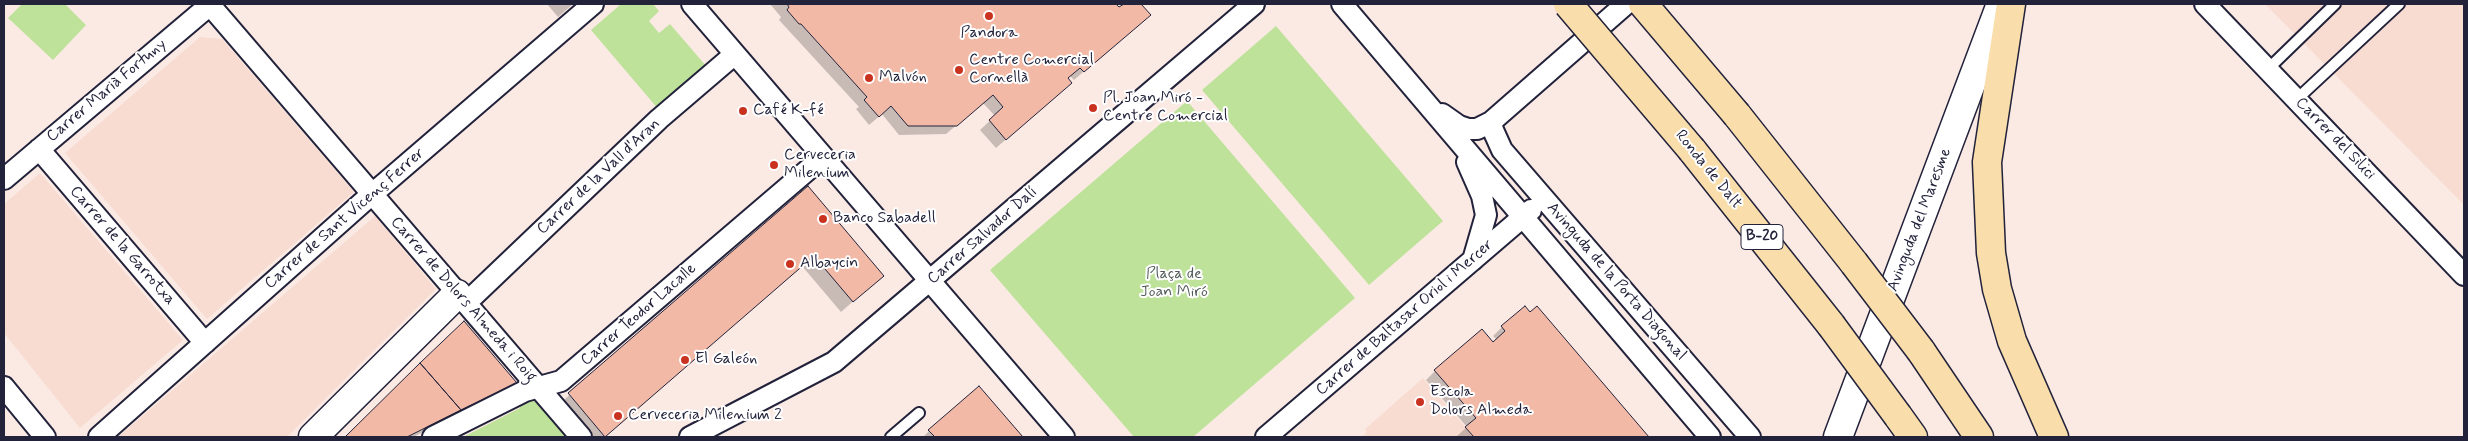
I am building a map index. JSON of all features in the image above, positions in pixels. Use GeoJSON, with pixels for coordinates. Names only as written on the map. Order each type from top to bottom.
{"type":"FeatureCollection","features":[{"type":"Feature","properties":{"kind":"highway","name":"Ronda de Dalt"},"geometry":{"type":"LineString","coordinates":[[1568,4],[1692,150],[1831,325],[1905,427]]}},
{"type":"Feature","properties":{"kind":"highway"},"geometry":{"type":"LineString","coordinates":[[1643,4],[1737,115],[1854,263],[1921,351],[1979,437]]}},
{"type":"Feature","properties":{"kind":"highway"},"geometry":{"type":"LineString","coordinates":[[2010,4],[1987,162],[1991,253],[1999,296],[2012,341],[2054,437]]}},
{"type":"Feature","properties":{"kind":"main road","name":"Avinguda del Maresme"},"geometry":{"type":"LineString","coordinates":[[1838,437],[2001,4]]}},
{"type":"Feature","properties":{"kind":"main road"},"geometry":{"type":"LineString","coordinates":[[313,437],[462,299]]}},
{"type":"Feature","properties":{"kind":"street","name":"Carrer de Dolors Almeda i Roig"},"geometry":{"type":"LineString","coordinates":[[210,4],[581,437]]}},
{"type":"Feature","properties":{"kind":"street","name":"Carrer Marià Fortuny"},"geometry":{"type":"LineString","coordinates":[[4,179],[210,4]]}},
{"type":"Feature","properties":{"kind":"street","name":"Carrer de Sant Vicenç Ferrer"},"geometry":{"type":"LineString","coordinates":[[100,437],[372,194],[593,4]]}},
{"type":"Feature","properties":{"kind":"street"},"geometry":{"type":"LineString","coordinates":[[692,4],[1064,437]]}},
{"type":"Feature","properties":{"kind":"street","name":"Carrer Salvador Dalí"},"geometry":{"type":"LineString","coordinates":[[690,437],[834,362],[1254,4]]}},
{"type":"Feature","properties":{"kind":"street","name":"Avinguda de la Porta Diagonal"},"geometry":{"type":"LineString","coordinates":[[1342,4],[1710,437]]}},
{"type":"Feature","properties":{"kind":"street","name":"Avinguda de la Porta Diagonal"},"geometry":{"type":"LineString","coordinates":[[1430,106],[1459,126],[1468,129],[1478,129],[1491,122],[1626,4]]}},
{"type":"Feature","properties":{"kind":"street","name":"Carrer del Silici"},"geometry":{"type":"LineString","coordinates":[[2205,4],[2464,275]]}},
{"type":"Feature","properties":{"kind":"street","name":"Carrer de la Vall d'Aran"},"geometry":{"type":"LineString","coordinates":[[462,299],[659,118],[735,54]]}},
{"type":"Feature","properties":{"kind":"street","name":"Avinguda de la Porta Diagonal"},"geometry":{"type":"LineString","coordinates":[[1491,122],[1502,150],[1750,437]]}},
{"type":"Feature","properties":{"kind":"street","name":"Avinguda de la Porta Diagonal"},"geometry":{"type":"LineString","coordinates":[[1454,136],[1485,207],[1485,225],[1476,245],[1473,260]]}},
{"type":"Feature","properties":{"kind":"street","name":"Carrer de la Garrotxa"},"geometry":{"type":"LineString","coordinates":[[39,149],[205,343]]}},
{"type":"Feature","properties":{"kind":"street","name":"Carrer Teodor Lacalle"},"geometry":{"type":"LineString","coordinates":[[433,437],[525,391],[561,381],[823,157]]}},
{"type":"Feature","properties":{"kind":"street","name":"Carrer de Baltasar Oriol i Mercer"},"geometry":{"type":"LineString","coordinates":[[1266,437],[1544,199]]}},
{"type":"Feature","properties":{"kind":"street"},"geometry":{"type":"LineString","coordinates":[[4,387],[45,437]]}},
{"type":"Feature","properties":{"kind":"lane"},"geometry":{"type":"LineString","coordinates":[[2268,69],[2335,4]]}},
{"type":"Feature","properties":{"kind":"lane"},"geometry":{"type":"LineString","coordinates":[[2297,99],[2399,4]]}},
{"type":"Feature","properties":{"kind":"lane"},"geometry":{"type":"LineString","coordinates":[[891,437],[919,414]]}},
{"type":"Feature","properties":{"kind":"shaded area"},"geometry":{"type":"Polygon","coordinates":[[[2265,4],[2464,4],[2464,205],[2265,4]]]}},
{"type":"Feature","properties":{"kind":"shaded area"},"geometry":{"type":"Polygon","coordinates":[[[200,37],[222,39],[354,192],[207,319],[65,153],[200,37]]]}},
{"type":"Feature","properties":{"kind":"shaded area"},"geometry":{"type":"Polygon","coordinates":[[[40,173],[183,340],[80,428],[4,333],[4,204],[40,173]]]}},
{"type":"Feature","properties":{"kind":"shaded area"},"geometry":{"type":"Polygon","coordinates":[[[375,216],[436,289],[287,437],[118,437],[375,216]]]}},
{"type":"Feature","properties":{"kind":"shaded area","name":"Escola Dolors Almeda"},"geometry":{"type":"Polygon","coordinates":[[[1423,378],[1474,437],[1361,437],[1367,432],[1365,429],[1423,378]]]}},
{"type":"Feature","properties":{"kind":"green space"},"geometry":{"type":"Polygon","coordinates":[[[22,4],[65,4],[86,25],[53,60],[8,18],[22,4]]]}},
{"type":"Feature","properties":{"kind":"green space"},"geometry":{"type":"Polygon","coordinates":[[[621,4],[653,4],[659,11],[649,21],[659,33],[670,24],[707,67],[659,110],[591,30],[621,4]]]}},
{"type":"Feature","properties":{"kind":"green space"},"geometry":{"type":"Polygon","coordinates":[[[1276,26],[1443,221],[1369,285],[1202,90],[1276,26]]]}},
{"type":"Feature","properties":{"kind":"green space","name":"Plaça de Joan Miró"},"geometry":{"type":"Polygon","coordinates":[[[1187,101],[1355,298],[1193,437],[1134,437],[990,270],[1187,101]]]}},
{"type":"Feature","properties":{"kind":"green space"},"geometry":{"type":"Polygon","coordinates":[[[536,398],[573,437],[463,437],[520,408],[518,403],[536,398]]]}},
{"type":"Feature","properties":{"kind":"building","name":"Centre Comercial Cornellà"},"geometry":{"type":"Polygon","coordinates":[[[787,4],[1116,4],[1119,7],[1124,4],[1141,4],[1151,15],[1084,72],[1080,68],[1068,78],[1072,83],[1006,140],[989,120],[1003,107],[993,95],[957,126],[908,126],[891,106],[879,117],[864,100],[867,97],[787,10],[789,7],[787,4]]]}},
{"type":"Feature","properties":{"kind":"building"},"geometry":{"type":"Polygon","coordinates":[[[808,186],[884,276],[853,302],[814,256],[605,437],[568,393],[808,186]]]}},
{"type":"Feature","properties":{"kind":"building"},"geometry":{"type":"Polygon","coordinates":[[[1525,306],[1530,312],[1537,306],[1649,437],[1474,437],[1465,427],[1476,418],[1434,370],[1482,329],[1493,342],[1505,331],[1501,326],[1525,306]]]}},
{"type":"Feature","properties":{"kind":"building"},"geometry":{"type":"Polygon","coordinates":[[[464,321],[517,383],[461,410],[420,363],[464,321]]]}},
{"type":"Feature","properties":{"kind":"building"},"geometry":{"type":"Polygon","coordinates":[[[420,363],[461,410],[407,437],[345,437],[420,363]]]}},
{"type":"Feature","properties":{"kind":"building"},"geometry":{"type":"Polygon","coordinates":[[[979,386],[1023,437],[935,437],[928,430],[979,386]]]}},
{"type":"Feature","properties":{"kind":"place","name":"Pandora"},"geometry":{"type":"Point","coordinates":[989,16]}},
{"type":"Feature","properties":{"kind":"place","name":"Centre Comercial Cornellà"},"geometry":{"type":"Point","coordinates":[959,70]}},
{"type":"Feature","properties":{"kind":"place","name":"Malvón"},"geometry":{"type":"Point","coordinates":[869,78]}},
{"type":"Feature","properties":{"kind":"place","name":"Pl. Joan Miró - Centre Comercial"},"geometry":{"type":"Point","coordinates":[1093,108]}},
{"type":"Feature","properties":{"kind":"place","name":"Café K-fé"},"geometry":{"type":"Point","coordinates":[743,111]}},
{"type":"Feature","properties":{"kind":"place","name":"Cerveceria Milenium"},"geometry":{"type":"Point","coordinates":[774,165]}},
{"type":"Feature","properties":{"kind":"place","name":"Banco Sabadell"},"geometry":{"type":"Point","coordinates":[823,219]}},
{"type":"Feature","properties":{"kind":"place","name":"Albaycin"},"geometry":{"type":"Point","coordinates":[790,264]}},
{"type":"Feature","properties":{"kind":"place","name":"El Galeón"},"geometry":{"type":"Point","coordinates":[685,360]}},
{"type":"Feature","properties":{"kind":"place","name":"Escola Dolors Almeda"},"geometry":{"type":"Point","coordinates":[1420,402]}},
{"type":"Feature","properties":{"kind":"place","name":"Cerveceria Milenium 2"},"geometry":{"type":"Point","coordinates":[618,416]}}]}
